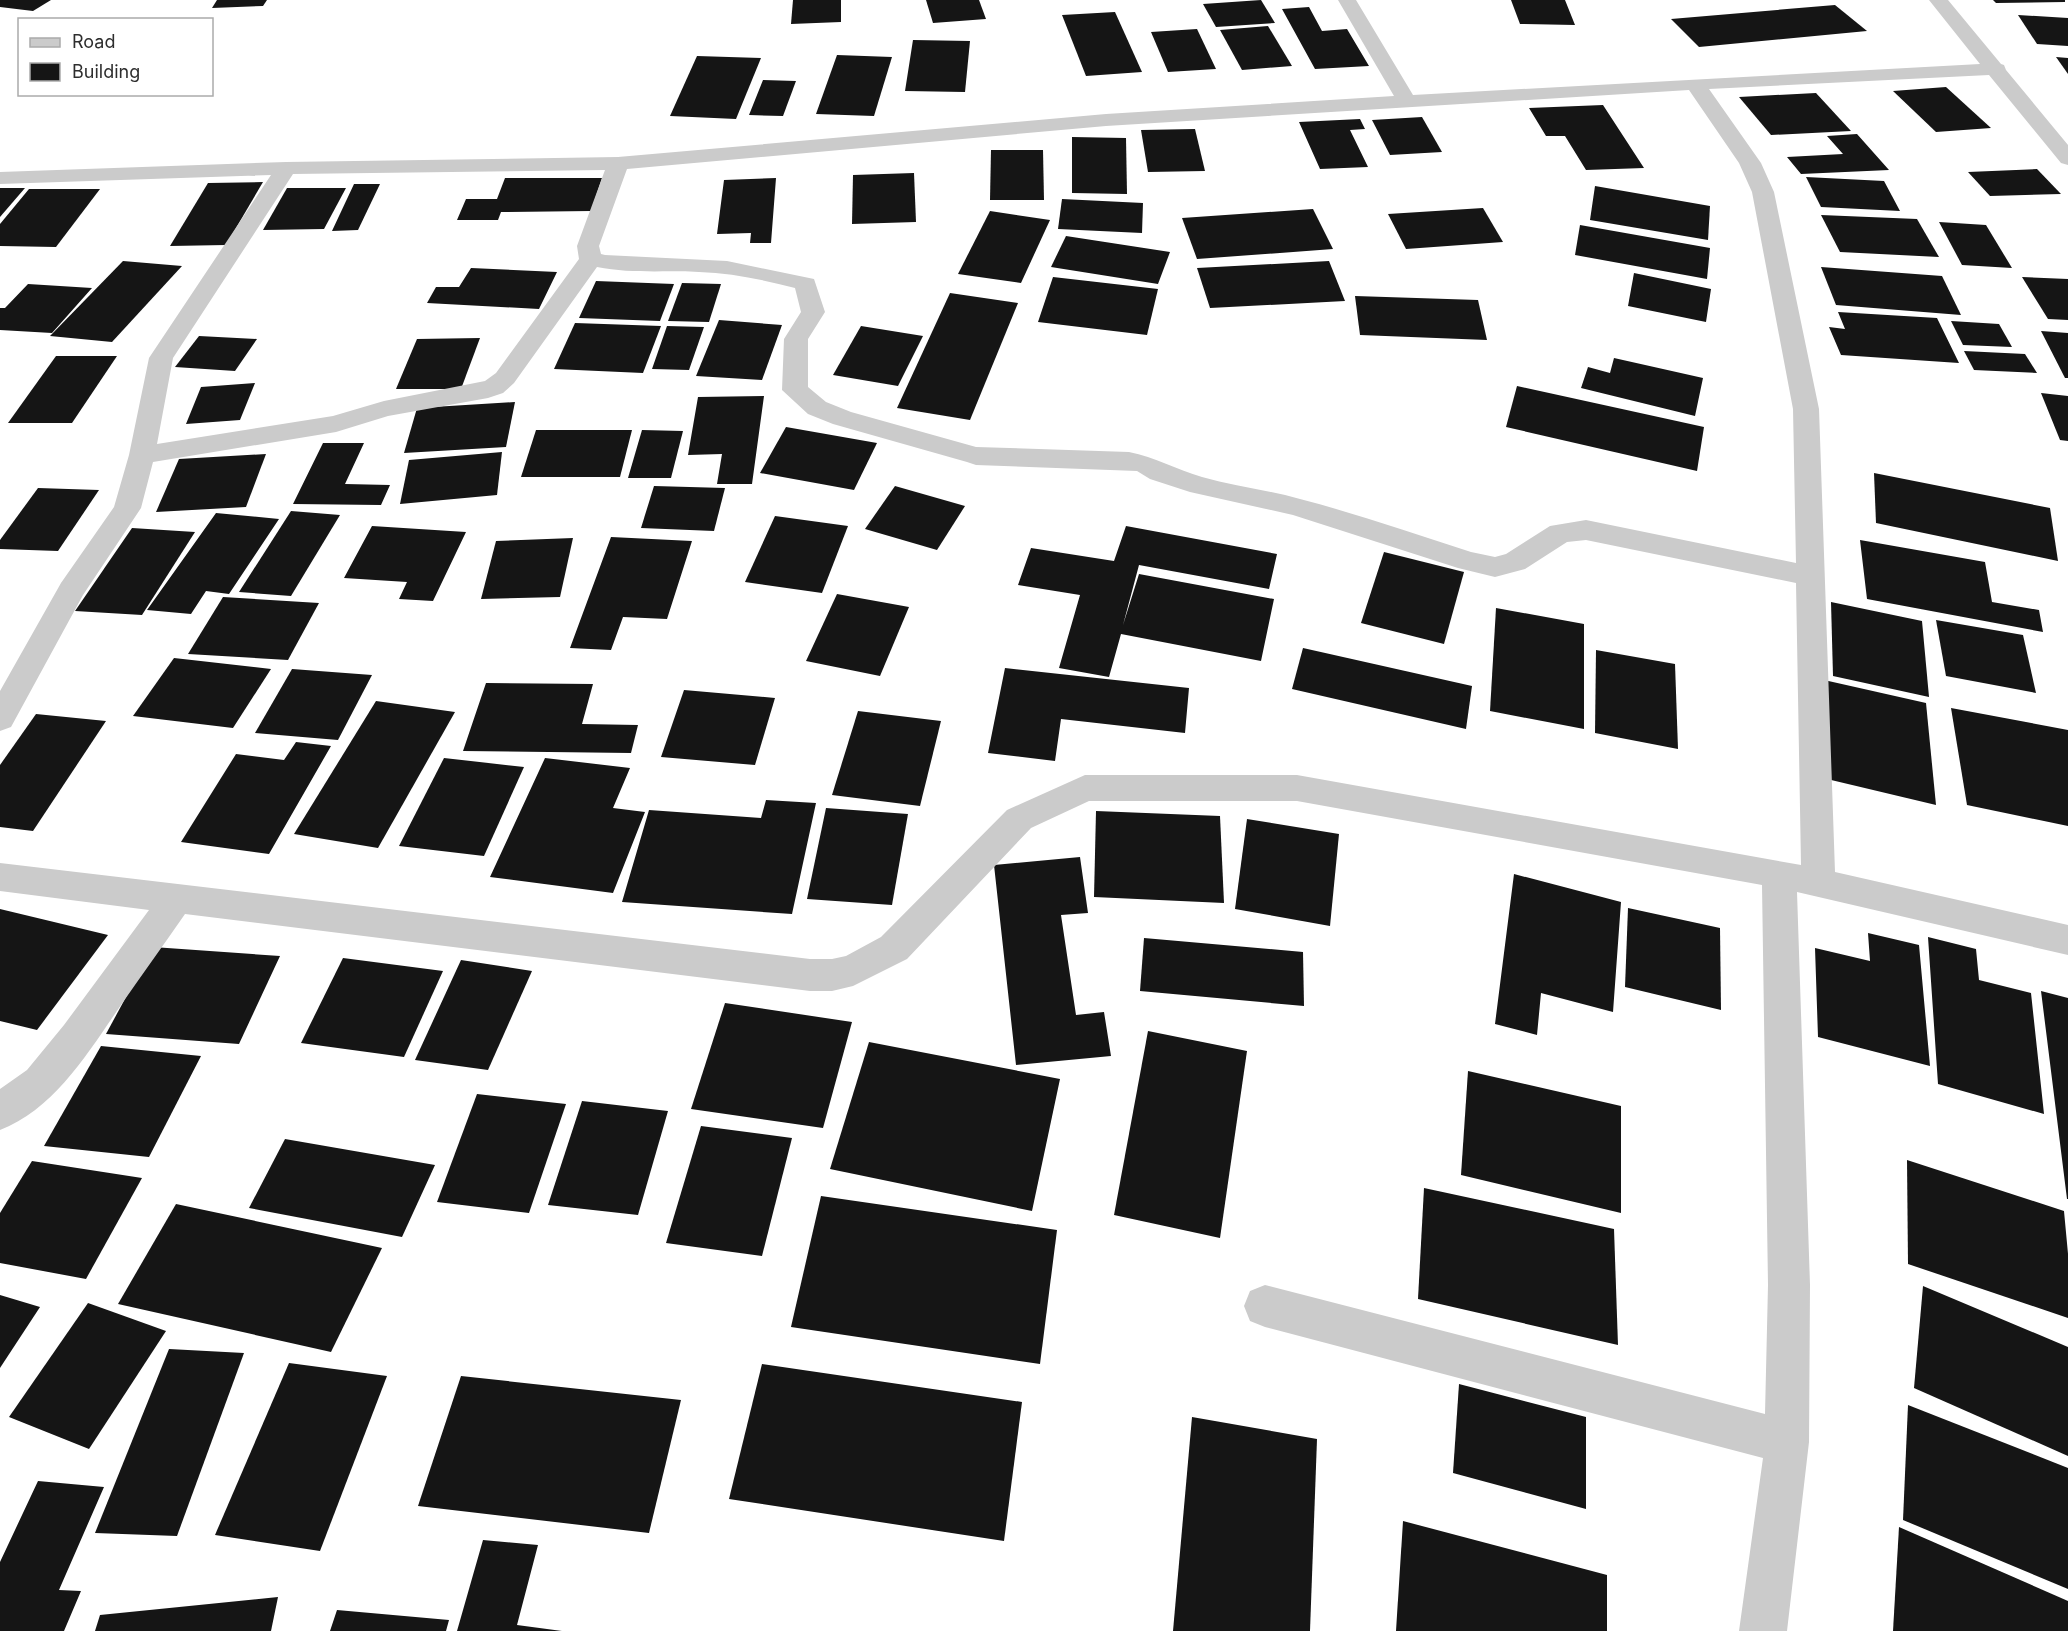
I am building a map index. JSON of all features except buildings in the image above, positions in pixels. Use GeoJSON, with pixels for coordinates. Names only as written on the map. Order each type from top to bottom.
{"type":"FeatureCollection","features":[{"type":"Feature","properties":{"kind":"street"},"geometry":{"type":"LineString","coordinates":[[1347,0],[1407,102]]}},
{"type":"Feature","properties":{"kind":"street"},"geometry":{"type":"LineString","coordinates":[[1938,0],[1997,69],[2068,159]]}},
{"type":"Feature","properties":{"kind":"street"},"geometry":{"type":"LineString","coordinates":[[0,178],[286,168],[618,163],[1118,119],[1695,84],[1997,69]]}},
{"type":"Feature","properties":{"kind":"street"},"geometry":{"type":"LineString","coordinates":[[1695,84],[1750,163],[1763,192],[1806,409],[1818,883]]}},
{"type":"Feature","properties":{"kind":"street"},"geometry":{"type":"LineString","coordinates":[[142,454],[336,424],[384,409],[479,392],[494,387],[505,378],[591,260],[588,246],[618,163]]}},
{"type":"Feature","properties":{"kind":"street"},"geometry":{"type":"LineString","coordinates":[[0,719],[71,590],[127,508],[142,454],[161,358],[286,168]]}},
{"type":"Feature","properties":{"kind":"street"},"geometry":{"type":"LineString","coordinates":[[591,260],[614,264],[702,265],[775,275],[806,284],[813,312],[796,339],[795,390],[817,408],[842,418],[976,456],[1129,461],[1144,464],[1159,473],[1200,486],[1297,507],[1468,561],[1496,567],[1515,562],[1560,533],[1586,530],[1811,576]]}},
{"type":"Feature","properties":{"kind":"street"},"geometry":{"type":"LineString","coordinates":[[0,877],[810,975],[832,975],[853,970],[894,948],[1019,819],[1085,788],[1297,788],[1779,874],[2068,940]]}},
{"type":"Feature","properties":{"kind":"street"},"geometry":{"type":"LineString","coordinates":[[1763,1631],[1787,1442],[1790,1285],[1779,874]]}},
{"type":"Feature","properties":{"kind":"street"},"geometry":{"type":"LineString","coordinates":[[0,1112],[40,1083],[77,1037],[176,898]]}},
{"type":"Feature","properties":{"kind":"street"},"geometry":{"type":"LineString","coordinates":[[1265,1306],[1787,1442]]}}]}
